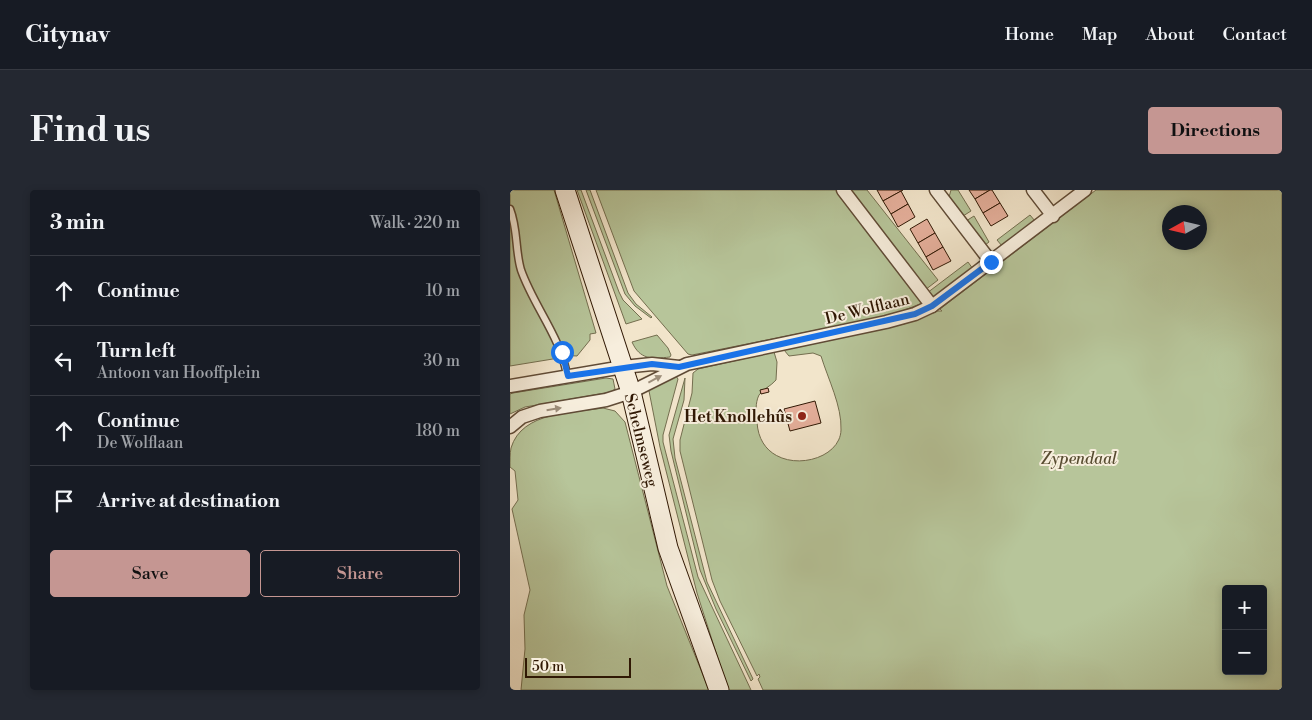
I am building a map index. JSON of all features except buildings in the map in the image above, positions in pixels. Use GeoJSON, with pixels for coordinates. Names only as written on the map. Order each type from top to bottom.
{"type":"FeatureCollection","features":[{"type":"Feature","properties":{"kind":"main road","name":"Schelmseweg"},"geometry":{"type":"LineString","coordinates":[[566,190],[631,392],[668,548],[719,690]]}},
{"type":"Feature","properties":{"kind":"street"},"geometry":{"type":"LineString","coordinates":[[843,190],[932,306]]}},
{"type":"Feature","properties":{"kind":"street"},"geometry":{"type":"LineString","coordinates":[[936,190],[991,262]]}},
{"type":"Feature","properties":{"kind":"street"},"geometry":{"type":"LineString","coordinates":[[1033,190],[1052,216]]}},
{"type":"Feature","properties":{"kind":"street","name":"De Wolflaan"},"geometry":{"type":"LineString","coordinates":[[510,427],[522,417],[540,411],[606,400],[631,392],[679,367],[915,314],[932,306],[1085,190]]}},
{"type":"Feature","properties":{"kind":"street","name":"De Wolflaan"},"geometry":{"type":"LineString","coordinates":[[510,386],[623,367],[652,364],[679,367]]}},
{"type":"Feature","properties":{"kind":"lane"},"geometry":{"type":"LineString","coordinates":[[510,209],[517,230],[522,272],[562,352],[568,376]]}},
{"type":"Feature","properties":{"kind":"green space"},"geometry":{"type":"Polygon","coordinates":[[[510,190],[554,190],[596,333],[590,334],[590,340],[577,356],[559,355],[559,358],[510,366],[510,190]]]}},
{"type":"Feature","properties":{"kind":"green space"},"geometry":{"type":"Polygon","coordinates":[[[577,190],[581,190],[623,300],[642,319],[626,324],[577,190]]]}},
{"type":"Feature","properties":{"kind":"green space"},"geometry":{"type":"Polygon","coordinates":[[[586,190],[590,190],[628,293],[636,304],[651,318],[635,306],[625,294],[586,190]]]}},
{"type":"Feature","properties":{"kind":"green space"},"geometry":{"type":"Polygon","coordinates":[[[596,190],[839,190],[925,302],[892,315],[692,355],[688,354],[634,291],[596,190]]]}},
{"type":"Feature","properties":{"kind":"green space"},"geometry":{"type":"Polygon","coordinates":[[[847,190],[867,190],[938,280],[925,290],[847,190]]]}},
{"type":"Feature","properties":{"kind":"green space"},"geometry":{"type":"Polygon","coordinates":[[[951,190],[958,190],[971,211],[963,216],[949,197],[951,190]]]}},
{"type":"Feature","properties":{"kind":"green space","name":"Zypendaal"},"geometry":{"type":"Polygon","coordinates":[[[1096,190],[1282,190],[1282,690],[763,690],[758,679],[760,677],[759,674],[757,676],[720,601],[712,580],[680,451],[680,440],[692,393],[693,373],[698,369],[774,352],[777,362],[776,380],[759,395],[756,405],[761,440],[771,452],[785,459],[800,461],[815,458],[828,452],[837,443],[841,430],[841,421],[837,402],[821,356],[813,353],[789,356],[784,350],[904,324],[936,311],[942,311],[940,309],[1096,190]]]}},
{"type":"Feature","properties":{"kind":"green space"},"geometry":{"type":"Polygon","coordinates":[[[1030,215],[1035,221],[1002,246],[997,240],[1030,215]]]}},
{"type":"Feature","properties":{"kind":"green space"},"geometry":{"type":"Polygon","coordinates":[[[974,216],[989,242],[985,245],[966,221],[974,216]]]}},
{"type":"Feature","properties":{"kind":"green space"},"geometry":{"type":"Polygon","coordinates":[[[968,262],[973,269],[932,298],[927,293],[968,262]]]}},
{"type":"Feature","properties":{"kind":"green space"},"geometry":{"type":"Polygon","coordinates":[[[657,335],[668,348],[670,357],[647,357],[635,348],[632,342],[657,335]]]}},
{"type":"Feature","properties":{"kind":"green space"},"geometry":{"type":"Polygon","coordinates":[[[676,376],[678,379],[663,435],[663,442],[698,577],[751,690],[728,690],[697,593],[660,447],[649,391],[653,385],[676,376]]]}},
{"type":"Feature","properties":{"kind":"green space"},"geometry":{"type":"Polygon","coordinates":[[[606,378],[613,379],[615,389],[611,392],[525,407],[510,414],[510,394],[606,378]]]}},
{"type":"Feature","properties":{"kind":"green space"},"geometry":{"type":"Polygon","coordinates":[[[685,378],[684,400],[673,439],[675,458],[707,582],[753,679],[751,681],[716,609],[700,570],[671,451],[669,435],[685,378]]]}},
{"type":"Feature","properties":{"kind":"green space"},"geometry":{"type":"Polygon","coordinates":[[[603,408],[615,411],[625,422],[667,586],[709,690],[521,690],[525,649],[524,615],[530,590],[512,509],[518,500],[515,471],[510,467],[511,448],[517,436],[537,420],[564,413],[603,408]]]}},
{"type":"Feature","properties":{"kind":"place","name":"Het Knollehûs"},"geometry":{"type":"Point","coordinates":[802,416]}},
{"type":"Feature","properties":{"kind":"route"},"geometry":{"type":"LineString","coordinates":[[562,352],[568,376],[652,364],[679,367],[915,314],[932,306],[991,262]]}}]}
